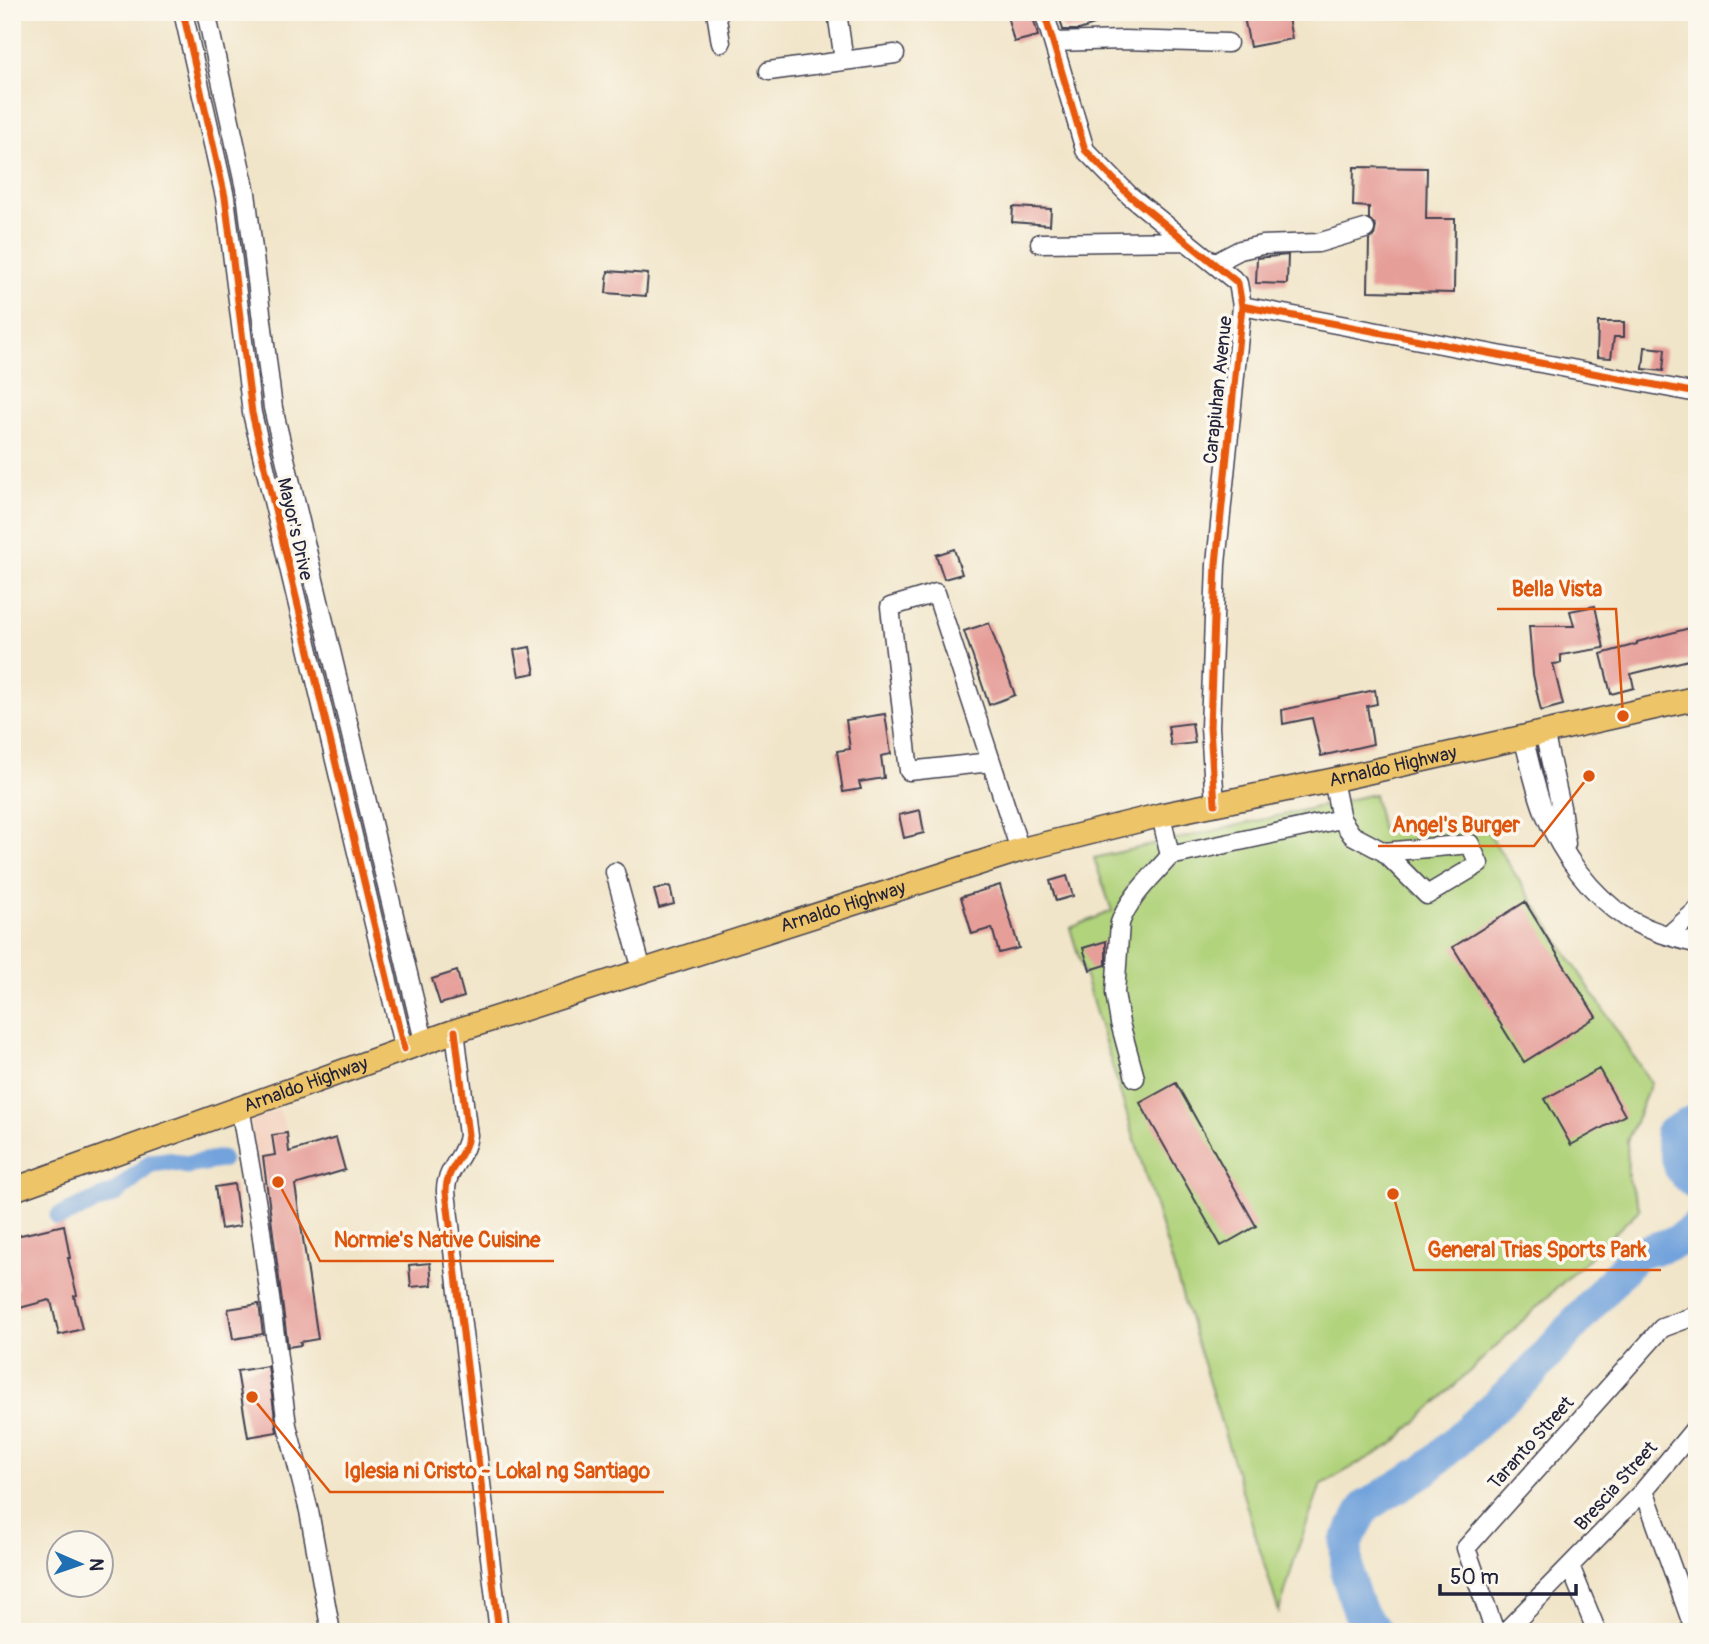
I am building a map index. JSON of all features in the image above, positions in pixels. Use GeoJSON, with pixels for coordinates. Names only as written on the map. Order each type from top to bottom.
{"type":"FeatureCollection","features":[{"type":"Feature","properties":{"kind":"main road","name":"Arnaldo Highway"},"geometry":{"type":"LineString","coordinates":[[12,1190],[455,1031],[1020,850],[1161,815],[1333,780],[1697,698]]}},
{"type":"Feature","properties":{"kind":"street","name":"Mayor's Drive"},"geometry":{"type":"LineString","coordinates":[[183,12],[225,197],[252,413],[281,536],[414,1045]]}},
{"type":"Feature","properties":{"kind":"street","name":"Mayor's Drive"},"geometry":{"type":"LineString","coordinates":[[206,12],[246,193],[270,388],[414,1045]]}},
{"type":"Feature","properties":{"kind":"street"},"geometry":{"type":"LineString","coordinates":[[716,12],[721,43]]}},
{"type":"Feature","properties":{"kind":"street"},"geometry":{"type":"LineString","coordinates":[[837,12],[844,61]]}},
{"type":"Feature","properties":{"kind":"street","name":"Carapiuhan Avenue"},"geometry":{"type":"LineString","coordinates":[[1044,12],[1085,150],[1130,196],[1238,283],[1242,306],[1216,564],[1210,727],[1215,804]]}},
{"type":"Feature","properties":{"kind":"street"},"geometry":{"type":"LineString","coordinates":[[1053,42],[1124,40],[1228,43]]}},
{"type":"Feature","properties":{"kind":"street"},"geometry":{"type":"LineString","coordinates":[[769,71],[895,54]]}},
{"type":"Feature","properties":{"kind":"street"},"geometry":{"type":"LineString","coordinates":[[1215,263],[1240,250],[1262,245],[1318,243],[1365,229]]}},
{"type":"Feature","properties":{"kind":"street"},"geometry":{"type":"LineString","coordinates":[[1040,243],[1187,241]]}},
{"type":"Feature","properties":{"kind":"street"},"geometry":{"type":"LineString","coordinates":[[1242,306],[1697,393]]}},
{"type":"Feature","properties":{"kind":"street"},"geometry":{"type":"LineString","coordinates":[[281,536],[302,530]]}},
{"type":"Feature","properties":{"kind":"street"},"geometry":{"type":"LineString","coordinates":[[991,762],[909,771],[890,607],[936,593],[1020,850]]}},
{"type":"Feature","properties":{"kind":"street"},"geometry":{"type":"LineString","coordinates":[[1534,734],[1544,813],[1584,879],[1627,918],[1697,944]]}},
{"type":"Feature","properties":{"kind":"street"},"geometry":{"type":"LineString","coordinates":[[1333,780],[1341,819],[1352,835],[1384,852],[1427,895],[1479,864],[1470,844],[1384,852]]}},
{"type":"Feature","properties":{"kind":"street"},"geometry":{"type":"LineString","coordinates":[[1161,815],[1170,856]]}},
{"type":"Feature","properties":{"kind":"street"},"geometry":{"type":"LineString","coordinates":[[1135,1078],[1115,993],[1119,930],[1123,915],[1142,888],[1170,856],[1341,819]]}},
{"type":"Feature","properties":{"kind":"street"},"geometry":{"type":"LineString","coordinates":[[615,872],[642,970]]}},
{"type":"Feature","properties":{"kind":"street"},"geometry":{"type":"LineString","coordinates":[[1669,935],[1697,910]]}},
{"type":"Feature","properties":{"kind":"street"},"geometry":{"type":"LineString","coordinates":[[455,1031],[468,1135],[467,1144],[448,1175],[446,1192],[499,1632]]}},
{"type":"Feature","properties":{"kind":"street"},"geometry":{"type":"LineString","coordinates":[[240,1107],[260,1223],[287,1425],[309,1511],[331,1632]]}},
{"type":"Feature","properties":{"kind":"street","name":"Taranto Street"},"geometry":{"type":"LineString","coordinates":[[1495,1632],[1466,1548],[1662,1328],[1697,1315]]}},
{"type":"Feature","properties":{"kind":"street","name":"Brescia Street"},"geometry":{"type":"LineString","coordinates":[[1505,1632],[1644,1490],[1697,1426]]}},
{"type":"Feature","properties":{"kind":"street"},"geometry":{"type":"LineString","coordinates":[[1644,1490],[1695,1632]]}},
{"type":"Feature","properties":{"kind":"street"},"geometry":{"type":"LineString","coordinates":[[1570,1566],[1597,1632]]}},
{"type":"Feature","properties":{"kind":"shaded area"},"geometry":{"type":"Polygon","coordinates":[[[279,1109],[286,1129],[320,1343],[282,1349],[251,1120],[279,1109]]]}},
{"type":"Feature","properties":{"kind":"green space"},"geometry":{"type":"Polygon","coordinates":[[[1374,794],[1382,830],[1480,820],[1651,1083],[1627,1141],[1628,1179],[1640,1209],[1393,1444],[1321,1485],[1279,1612],[1070,928],[1112,911],[1094,858],[1374,794]]]}},
{"type":"Feature","properties":{"kind":"building"},"geometry":{"type":"Polygon","coordinates":[[[1058,12],[1090,12],[1094,25],[1079,30],[1063,30],[1058,12]]]}},
{"type":"Feature","properties":{"kind":"building"},"geometry":{"type":"Polygon","coordinates":[[[1243,12],[1287,12],[1292,39],[1250,47],[1243,12]]]}},
{"type":"Feature","properties":{"kind":"building"},"geometry":{"type":"Polygon","coordinates":[[[1032,13],[1038,36],[1014,42],[1008,19],[1032,13]]]}},
{"type":"Feature","properties":{"kind":"building"},"geometry":{"type":"Polygon","coordinates":[[[1354,167],[1427,168],[1426,219],[1455,219],[1454,293],[1368,291],[1369,240],[1374,236],[1376,226],[1369,219],[1369,207],[1353,206],[1354,167]]]}},
{"type":"Feature","properties":{"kind":"building"},"geometry":{"type":"Polygon","coordinates":[[[1013,207],[1051,209],[1050,225],[1012,222],[1013,207]]]}},
{"type":"Feature","properties":{"kind":"building"},"geometry":{"type":"Polygon","coordinates":[[[1288,255],[1287,284],[1256,283],[1257,258],[1288,255]]]}},
{"type":"Feature","properties":{"kind":"building"},"geometry":{"type":"Polygon","coordinates":[[[608,271],[648,274],[646,296],[606,293],[608,271]]]}},
{"type":"Feature","properties":{"kind":"building"},"geometry":{"type":"Polygon","coordinates":[[[1598,322],[1624,322],[1624,337],[1614,337],[1611,358],[1597,357],[1598,322]]]}},
{"type":"Feature","properties":{"kind":"building"},"geometry":{"type":"Polygon","coordinates":[[[1645,347],[1665,349],[1663,371],[1643,369],[1645,347]]]}},
{"type":"Feature","properties":{"kind":"building"},"geometry":{"type":"Polygon","coordinates":[[[954,549],[962,574],[944,579],[936,555],[954,549]]]}},
{"type":"Feature","properties":{"kind":"building"},"geometry":{"type":"Polygon","coordinates":[[[1595,606],[1604,648],[1561,655],[1561,663],[1553,664],[1563,705],[1541,711],[1533,674],[1529,626],[1574,626],[1570,611],[1595,606]]]}},
{"type":"Feature","properties":{"kind":"building"},"geometry":{"type":"Polygon","coordinates":[[[989,623],[1015,695],[989,705],[964,631],[989,623]]]}},
{"type":"Feature","properties":{"kind":"building"},"geometry":{"type":"Polygon","coordinates":[[[1697,626],[1697,658],[1631,674],[1634,688],[1611,694],[1601,654],[1697,626]]]}},
{"type":"Feature","properties":{"kind":"building"},"geometry":{"type":"Polygon","coordinates":[[[530,647],[535,673],[519,676],[514,650],[530,647]]]}},
{"type":"Feature","properties":{"kind":"building"},"geometry":{"type":"Polygon","coordinates":[[[1375,690],[1377,704],[1367,706],[1373,744],[1321,756],[1312,718],[1283,724],[1282,710],[1375,690]]]}},
{"type":"Feature","properties":{"kind":"building"},"geometry":{"type":"Polygon","coordinates":[[[885,714],[891,754],[881,756],[884,778],[859,782],[861,789],[843,792],[837,751],[850,749],[846,720],[885,714]]]}},
{"type":"Feature","properties":{"kind":"building"},"geometry":{"type":"Polygon","coordinates":[[[1192,723],[1195,743],[1171,746],[1168,726],[1192,723]]]}},
{"type":"Feature","properties":{"kind":"building"},"geometry":{"type":"Polygon","coordinates":[[[920,810],[924,833],[904,838],[899,815],[920,810]]]}},
{"type":"Feature","properties":{"kind":"building"},"geometry":{"type":"Polygon","coordinates":[[[1067,876],[1073,896],[1056,901],[1050,881],[1067,876]]]}},
{"type":"Feature","properties":{"kind":"building"},"geometry":{"type":"Polygon","coordinates":[[[1000,885],[1019,948],[999,953],[992,928],[972,934],[961,897],[1000,885]]]}},
{"type":"Feature","properties":{"kind":"building"},"geometry":{"type":"Polygon","coordinates":[[[670,886],[674,904],[659,908],[654,890],[670,886]]]}},
{"type":"Feature","properties":{"kind":"building"},"geometry":{"type":"Polygon","coordinates":[[[1525,902],[1596,1017],[1524,1062],[1453,947],[1525,902]]]}},
{"type":"Feature","properties":{"kind":"building"},"geometry":{"type":"Polygon","coordinates":[[[1106,941],[1106,965],[1090,970],[1083,948],[1106,941]]]}},
{"type":"Feature","properties":{"kind":"building"},"geometry":{"type":"Polygon","coordinates":[[[457,971],[464,997],[440,1004],[432,979],[457,971]]]}},
{"type":"Feature","properties":{"kind":"building"},"geometry":{"type":"Polygon","coordinates":[[[1599,1069],[1625,1115],[1571,1145],[1545,1099],[1599,1069]]]}},
{"type":"Feature","properties":{"kind":"building"},"geometry":{"type":"Polygon","coordinates":[[[1176,1083],[1256,1226],[1221,1246],[1140,1103],[1176,1083]]]}},
{"type":"Feature","properties":{"kind":"building"},"geometry":{"type":"Polygon","coordinates":[[[287,1133],[289,1152],[336,1138],[345,1170],[295,1185],[318,1339],[288,1347],[263,1157],[275,1155],[272,1135],[287,1133]]]}},
{"type":"Feature","properties":{"kind":"building"},"geometry":{"type":"Polygon","coordinates":[[[234,1184],[240,1226],[221,1229],[215,1187],[234,1184]]]}},
{"type":"Feature","properties":{"kind":"building"},"geometry":{"type":"Polygon","coordinates":[[[64,1225],[77,1295],[74,1296],[82,1329],[59,1335],[51,1301],[16,1309],[12,1289],[18,1288],[12,1265],[12,1237],[64,1225]]]}},
{"type":"Feature","properties":{"kind":"building"},"geometry":{"type":"Polygon","coordinates":[[[430,1263],[432,1285],[411,1287],[409,1265],[430,1263]]]}},
{"type":"Feature","properties":{"kind":"building"},"geometry":{"type":"Polygon","coordinates":[[[259,1304],[263,1334],[233,1339],[228,1309],[259,1304]]]}},
{"type":"Feature","properties":{"kind":"building"},"geometry":{"type":"Polygon","coordinates":[[[268,1366],[277,1432],[248,1437],[237,1371],[268,1366]]]}},
{"type":"Feature","properties":{"kind":"waterway"},"geometry":{"type":"LineString","coordinates":[[1697,1119],[1671,1134],[1681,1170],[1697,1185]]}},
{"type":"Feature","properties":{"kind":"waterway"},"geometry":{"type":"LineString","coordinates":[[59,1217],[115,1193],[151,1163],[168,1161],[187,1165],[221,1159]]}},
{"type":"Feature","properties":{"kind":"waterway"},"geometry":{"type":"LineString","coordinates":[[1376,1632],[1359,1611],[1347,1574],[1346,1542],[1366,1506],[1425,1470],[1532,1372],[1636,1254],[1676,1242],[1697,1226]]}},
{"type":"Feature","properties":{"kind":"cycle path"},"geometry":{"type":"LineString","coordinates":[[183,12],[225,197],[252,413],[404,1049]]}},
{"type":"Feature","properties":{"kind":"cycle path"},"geometry":{"type":"LineString","coordinates":[[1044,12],[1085,150],[1130,196],[1238,283],[1242,306],[1216,564],[1210,727],[1215,804]]}},
{"type":"Feature","properties":{"kind":"cycle path"},"geometry":{"type":"LineString","coordinates":[[1242,306],[1697,393]]}},
{"type":"Feature","properties":{"kind":"cycle path"},"geometry":{"type":"LineString","coordinates":[[455,1031],[468,1135],[464,1150],[449,1176],[446,1192],[499,1632]]}},
{"type":"Feature","properties":{"kind":"place","name":"Bella Vista"},"geometry":{"type":"Point","coordinates":[1623,716]}},
{"type":"Feature","properties":{"kind":"place","name":"Angel's Burger"},"geometry":{"type":"Point","coordinates":[1589,776]}},
{"type":"Feature","properties":{"kind":"place","name":"Normie's Native Cuisine"},"geometry":{"type":"Point","coordinates":[278,1182]}},
{"type":"Feature","properties":{"kind":"place","name":"General Trias Sports Park"},"geometry":{"type":"Point","coordinates":[1393,1194]}},
{"type":"Feature","properties":{"kind":"place","name":"Iglesia ni Cristo - Lokal ng Santiago"},"geometry":{"type":"Point","coordinates":[252,1397]}}]}
